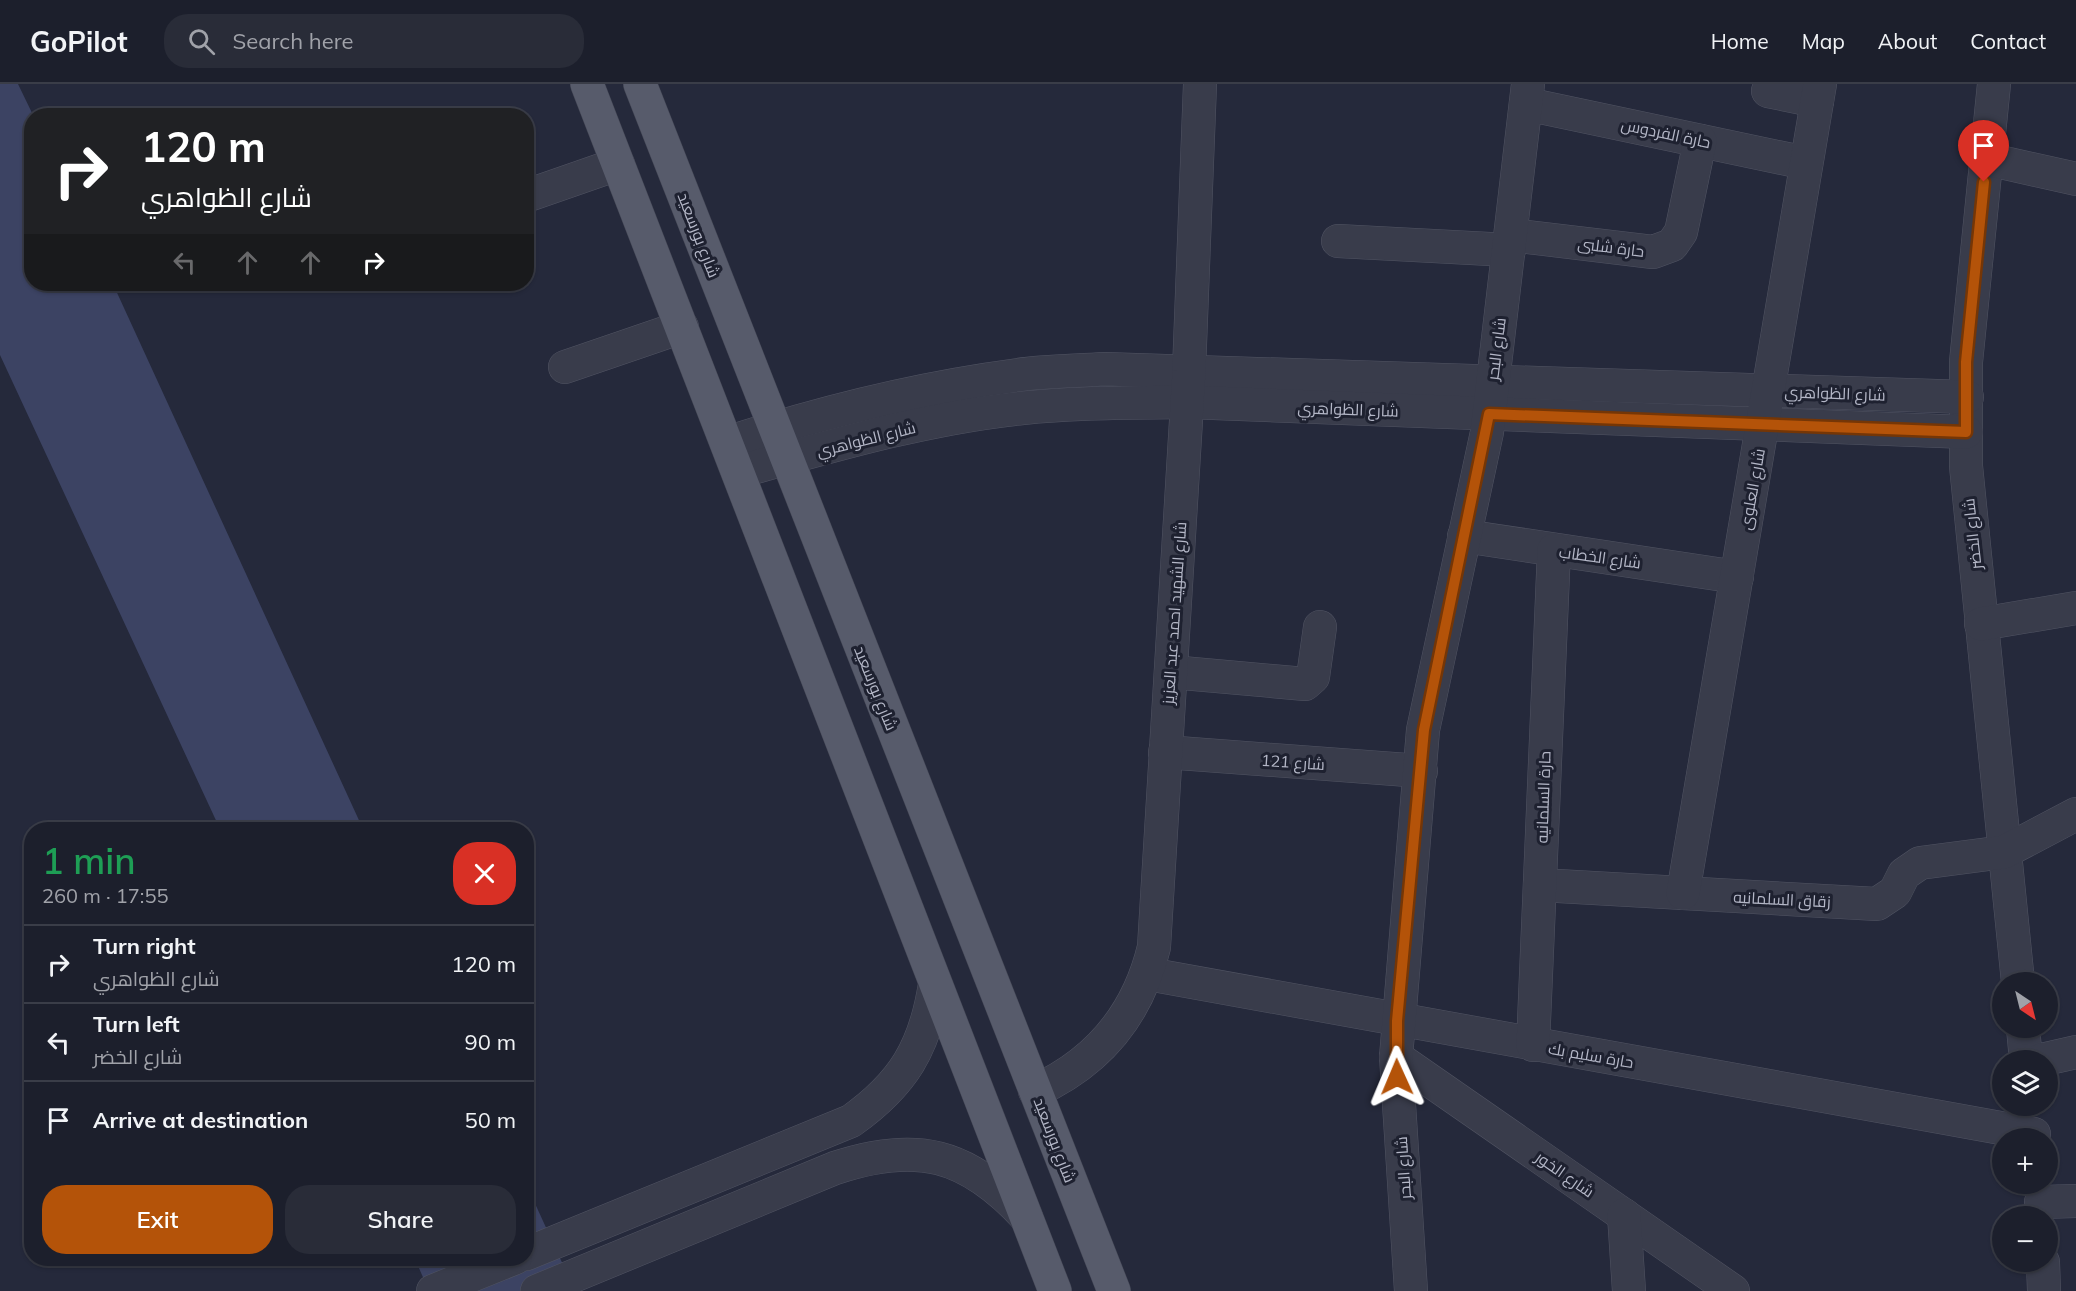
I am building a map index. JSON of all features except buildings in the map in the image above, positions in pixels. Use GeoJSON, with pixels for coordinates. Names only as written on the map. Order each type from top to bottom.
{"type":"FeatureCollection","features":[{"type":"Feature","properties":{"kind":"main road"},"geometry":{"type":"LineString","coordinates":[[586,84],[733,457],[1055,1291]]}},
{"type":"Feature","properties":{"kind":"main road","name":"شارع بورسعيد"},"geometry":{"type":"LineString","coordinates":[[640,84],[773,428],[1114,1291]]}},
{"type":"Feature","properties":{"kind":"street","name":"شارع الشهيد احمد عبد العزيز"},"geometry":{"type":"LineString","coordinates":[[1035,1091],[1078,1068],[1104,1045],[1127,1016],[1148,974],[1155,947],[1188,387],[1200,84]]}},
{"type":"Feature","properties":{"kind":"street","name":"شارع الخضر"},"geometry":{"type":"LineString","coordinates":[[1994,84],[1966,362],[1967,476],[2017,972]]}},
{"type":"Feature","properties":{"kind":"street"},"geometry":{"type":"LineString","coordinates":[[1768,91],[1818,92]]}},
{"type":"Feature","properties":{"kind":"street","name":"شارع العلوى"},"geometry":{"type":"LineString","coordinates":[[1683,893],[1818,92]]}},
{"type":"Feature","properties":{"kind":"street","name":"حارة الفردوس"},"geometry":{"type":"LineString","coordinates":[[1527,94],[1700,141],[1806,163]]}},
{"type":"Feature","properties":{"kind":"street","name":"شارع البحر"},"geometry":{"type":"LineString","coordinates":[[1411,1291],[1396,1057],[1397,1021],[1424,730],[1432,681],[1489,414],[1527,94]]}},
{"type":"Feature","properties":{"kind":"street","name":"حارة شلبى"},"geometry":{"type":"LineString","coordinates":[[1510,243],[1653,252],[1666,249],[1681,232],[1700,141]]}},
{"type":"Feature","properties":{"kind":"street"},"geometry":{"type":"LineString","coordinates":[[1986,159],[2076,179]]}},
{"type":"Feature","properties":{"kind":"street"},"geometry":{"type":"LineString","coordinates":[[534,193],[618,164]]}},
{"type":"Feature","properties":{"kind":"street"},"geometry":{"type":"LineString","coordinates":[[1338,241],[1510,243]]}},
{"type":"Feature","properties":{"kind":"street"},"geometry":{"type":"LineString","coordinates":[[565,367],[682,327]]}},
{"type":"Feature","properties":{"kind":"street","name":"شارع الظواهري"},"geometry":{"type":"LineString","coordinates":[[733,457],[773,428],[937,387],[1020,374],[1105,369],[1188,387],[1489,414],[1966,432]]}},
{"type":"Feature","properties":{"kind":"street","name":"شارع الظواهري"},"geometry":{"type":"LineString","coordinates":[[733,457],[786,458],[942,420],[1022,408],[1104,403],[1188,387],[1492,381],[1967,397]]}},
{"type":"Feature","properties":{"kind":"street","name":"شارع الخطاب"},"geometry":{"type":"LineString","coordinates":[[1464,536],[1737,577]]}},
{"type":"Feature","properties":{"kind":"street","name":"حارة السلمانيه"},"geometry":{"type":"LineString","coordinates":[[1533,1045],[1554,550]]}},
{"type":"Feature","properties":{"kind":"street"},"geometry":{"type":"LineString","coordinates":[[1981,624],[2076,608]]}},
{"type":"Feature","properties":{"kind":"street"},"geometry":{"type":"LineString","coordinates":[[1171,672],[1305,684],[1313,677],[1320,627]]}},
{"type":"Feature","properties":{"kind":"street","name":"شارع 121"},"geometry":{"type":"LineString","coordinates":[[1165,752],[1421,771]]}},
{"type":"Feature","properties":{"kind":"street"},"geometry":{"type":"LineString","coordinates":[[2004,852],[2076,814]]}},
{"type":"Feature","properties":{"kind":"street","name":"زقاق السلمانيه"},"geometry":{"type":"LineString","coordinates":[[1540,885],[1877,904],[1895,892],[1904,874],[1920,862],[2004,852]]}},
{"type":"Feature","properties":{"kind":"street","name":"حارة سليم بك"},"geometry":{"type":"LineString","coordinates":[[1148,974],[1533,1045],[2033,1126]]}},
{"type":"Feature","properties":{"kind":"street"},"geometry":{"type":"LineString","coordinates":[[534,1251],[851,1121],[878,1102],[901,1077],[918,1049],[930,1017],[935,984]]}},
{"type":"Feature","properties":{"kind":"street"},"geometry":{"type":"LineString","coordinates":[[2058,1056],[2076,1052]]}},
{"type":"Feature","properties":{"kind":"street","name":"شارع الخور"},"geometry":{"type":"LineString","coordinates":[[1396,1057],[1733,1291]]}},
{"type":"Feature","properties":{"kind":"street"},"geometry":{"type":"LineString","coordinates":[[537,1291],[835,1168],[870,1156],[905,1153],[940,1159],[973,1171],[1002,1191],[1026,1217]]}},
{"type":"Feature","properties":{"kind":"street"},"geometry":{"type":"LineString","coordinates":[[2041,1201],[2076,1201]]}},
{"type":"Feature","properties":{"kind":"street"},"geometry":{"type":"LineString","coordinates":[[1624,1215],[1629,1291]]}},
{"type":"Feature","properties":{"kind":"street"},"geometry":{"type":"LineString","coordinates":[[433,1291],[495,1266]]}},
{"type":"Feature","properties":{"kind":"street"},"geometry":{"type":"LineString","coordinates":[[2043,1272],[2044,1291]]}},
{"type":"Feature","properties":{"kind":"water"},"geometry":{"type":"Polygon","coordinates":[[[0,84],[18,84],[30,108],[24,108],[24,291],[116,291],[360,822],[217,822],[0,355],[0,84]]]}},
{"type":"Feature","properties":{"kind":"water"},"geometry":{"type":"Polygon","coordinates":[[[534,1201],[575,1291],[429,1291],[418,1266],[534,1266],[534,1201]]]}},
{"type":"Feature","properties":{"kind":"route"},"geometry":{"type":"LineString","coordinates":[[1397,1077],[1397,1021],[1424,730],[1432,681],[1489,414],[1966,432],[1966,362],[1984,182]]}}]}
